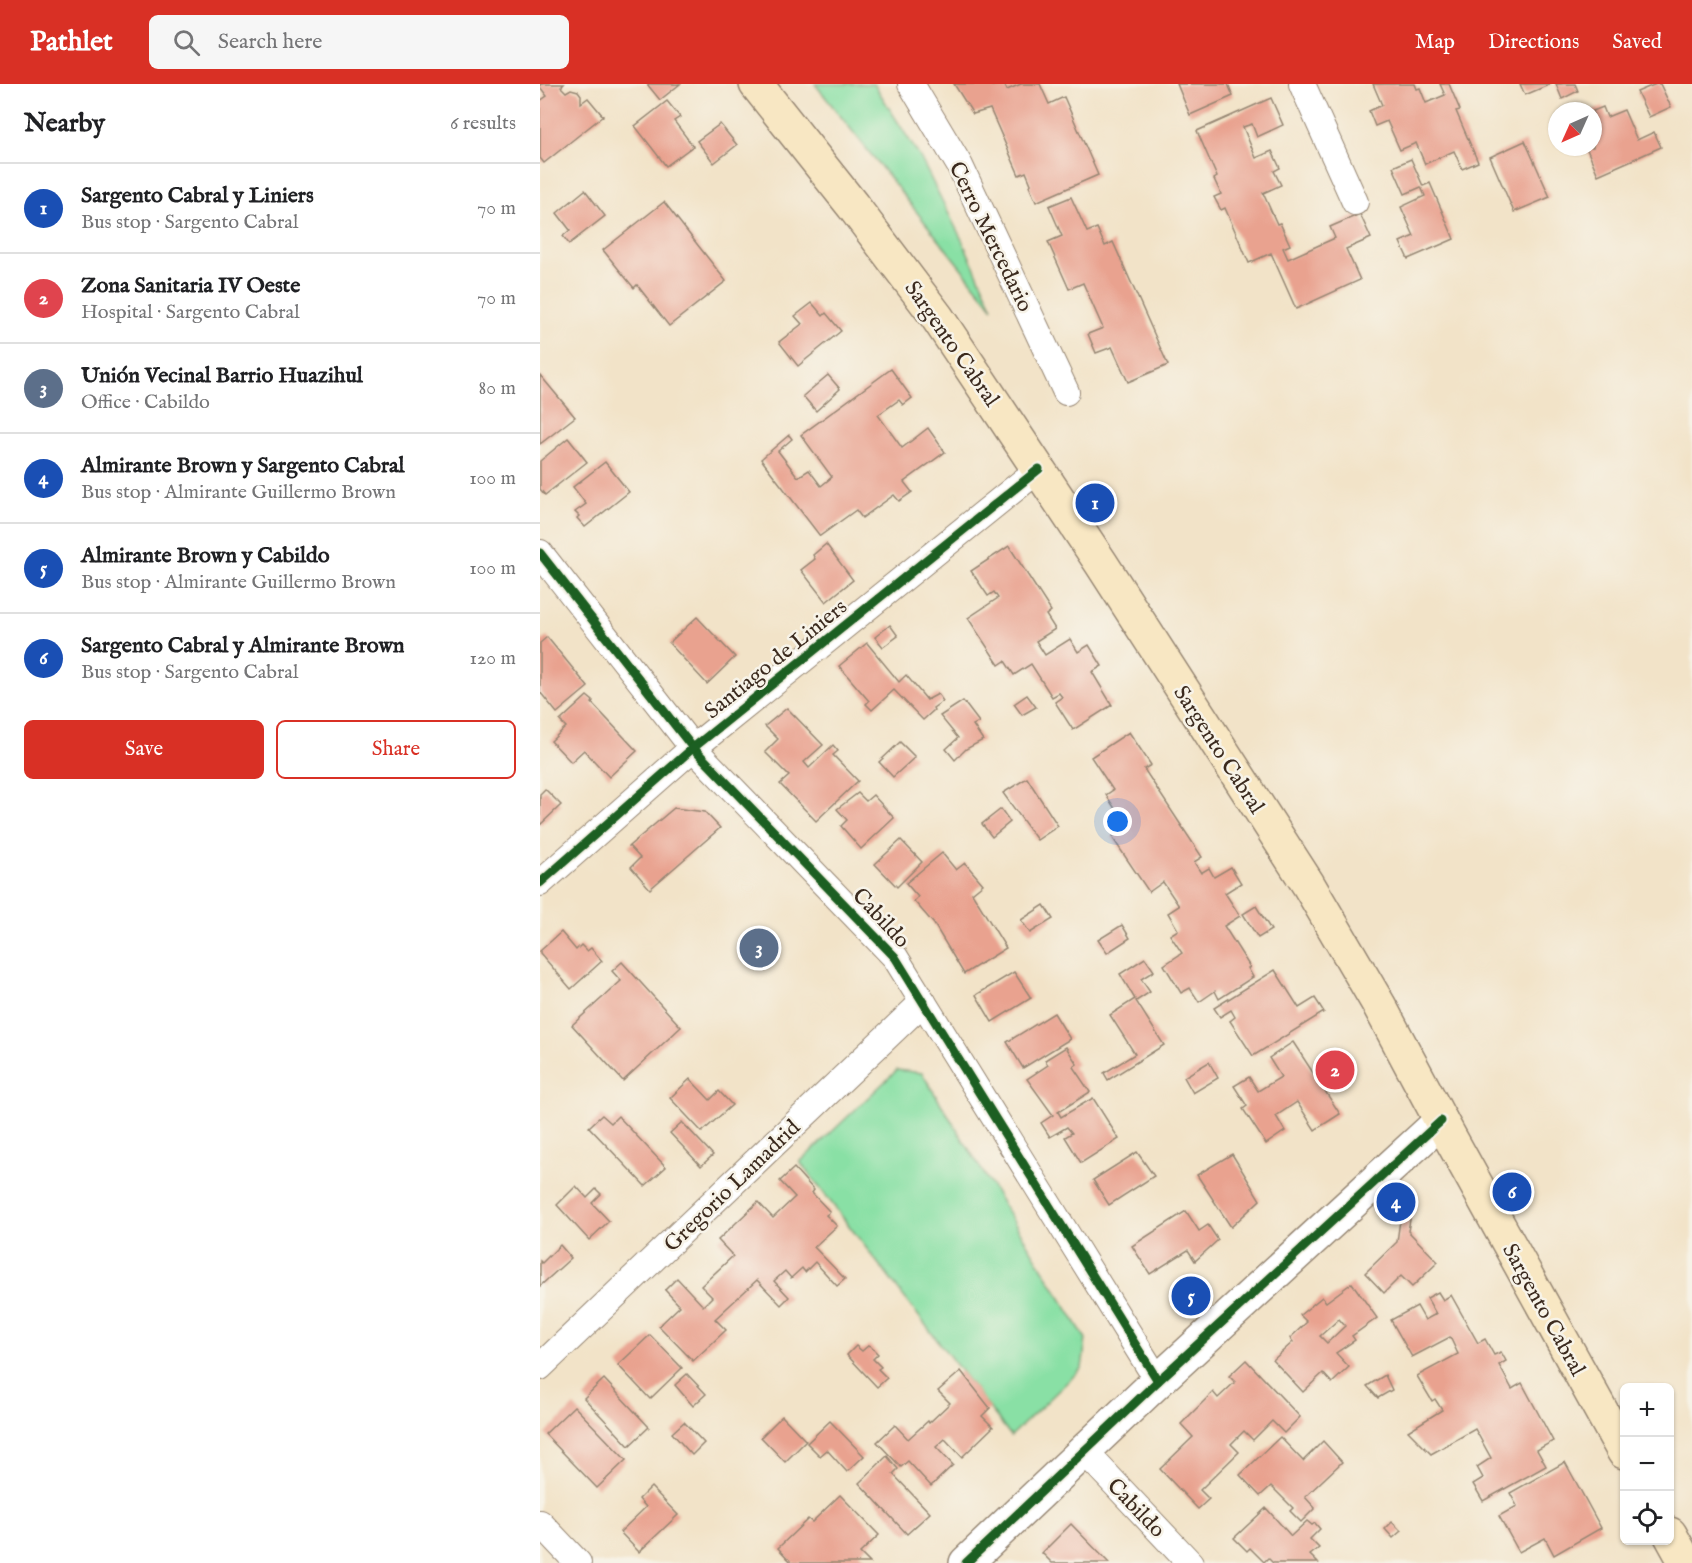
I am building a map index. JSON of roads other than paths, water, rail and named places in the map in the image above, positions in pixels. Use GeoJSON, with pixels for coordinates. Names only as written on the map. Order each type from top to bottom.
{"type":"FeatureCollection","features":[{"type":"Feature","properties":{"kind":"main road","name":"Sargento Cabral"},"geometry":{"type":"LineString","coordinates":[[756,84],[841,190],[937,317],[1308,884],[1379,1005],[1620,1445]]}},
{"type":"Feature","properties":{"kind":"main road"},"geometry":{"type":"LineString","coordinates":[[1674,1541],[1686,1563]]}},
{"type":"Feature","properties":{"kind":"street","name":"Cerro Mercedario"},"geometry":{"type":"LineString","coordinates":[[911,84],[960,166],[1066,392]]}},
{"type":"Feature","properties":{"kind":"street"},"geometry":{"type":"LineString","coordinates":[[1302,84],[1354,202]]}},
{"type":"Feature","properties":{"kind":"street","name":"Santiago de Liniers"},"geometry":{"type":"LineString","coordinates":[[540,883],[693,748],[1039,470]]}},
{"type":"Feature","properties":{"kind":"street","name":"Cabildo"},"geometry":{"type":"LineString","coordinates":[[540,553],[693,748],[895,957],[1158,1381]]}},
{"type":"Feature","properties":{"kind":"street","name":"Gregorio Lamadrid"},"geometry":{"type":"LineString","coordinates":[[540,1367],[922,1002]]}},
{"type":"Feature","properties":{"kind":"street"},"geometry":{"type":"LineString","coordinates":[[966,1563],[1158,1381],[1441,1121]]}},
{"type":"Feature","properties":{"kind":"street","name":"Cabildo"},"geometry":{"type":"LineString","coordinates":[[1084,1451],[1190,1563]]}},
{"type":"Feature","properties":{"kind":"street"},"geometry":{"type":"LineString","coordinates":[[540,1523],[578,1563]]}},
{"type":"Feature","properties":{"kind":"place","name":"Sargento Cabral y Liniers"},"geometry":{"type":"Point","coordinates":[1095,503]}},
{"type":"Feature","properties":{"kind":"place","name":"Unión Vecinal Barrio Huazihul"},"geometry":{"type":"Point","coordinates":[759,948]}},
{"type":"Feature","properties":{"kind":"place","name":"Zona Sanitaria IV Oeste"},"geometry":{"type":"Point","coordinates":[1335,1070]}},
{"type":"Feature","properties":{"kind":"place","name":"Sargento Cabral y Almirante Brown"},"geometry":{"type":"Point","coordinates":[1512,1192]}},
{"type":"Feature","properties":{"kind":"place","name":"Almirante Brown y Sargento Cabral"},"geometry":{"type":"Point","coordinates":[1396,1202]}},
{"type":"Feature","properties":{"kind":"place","name":"Almirante Brown y Cabildo"},"geometry":{"type":"Point","coordinates":[1191,1296]}}]}
